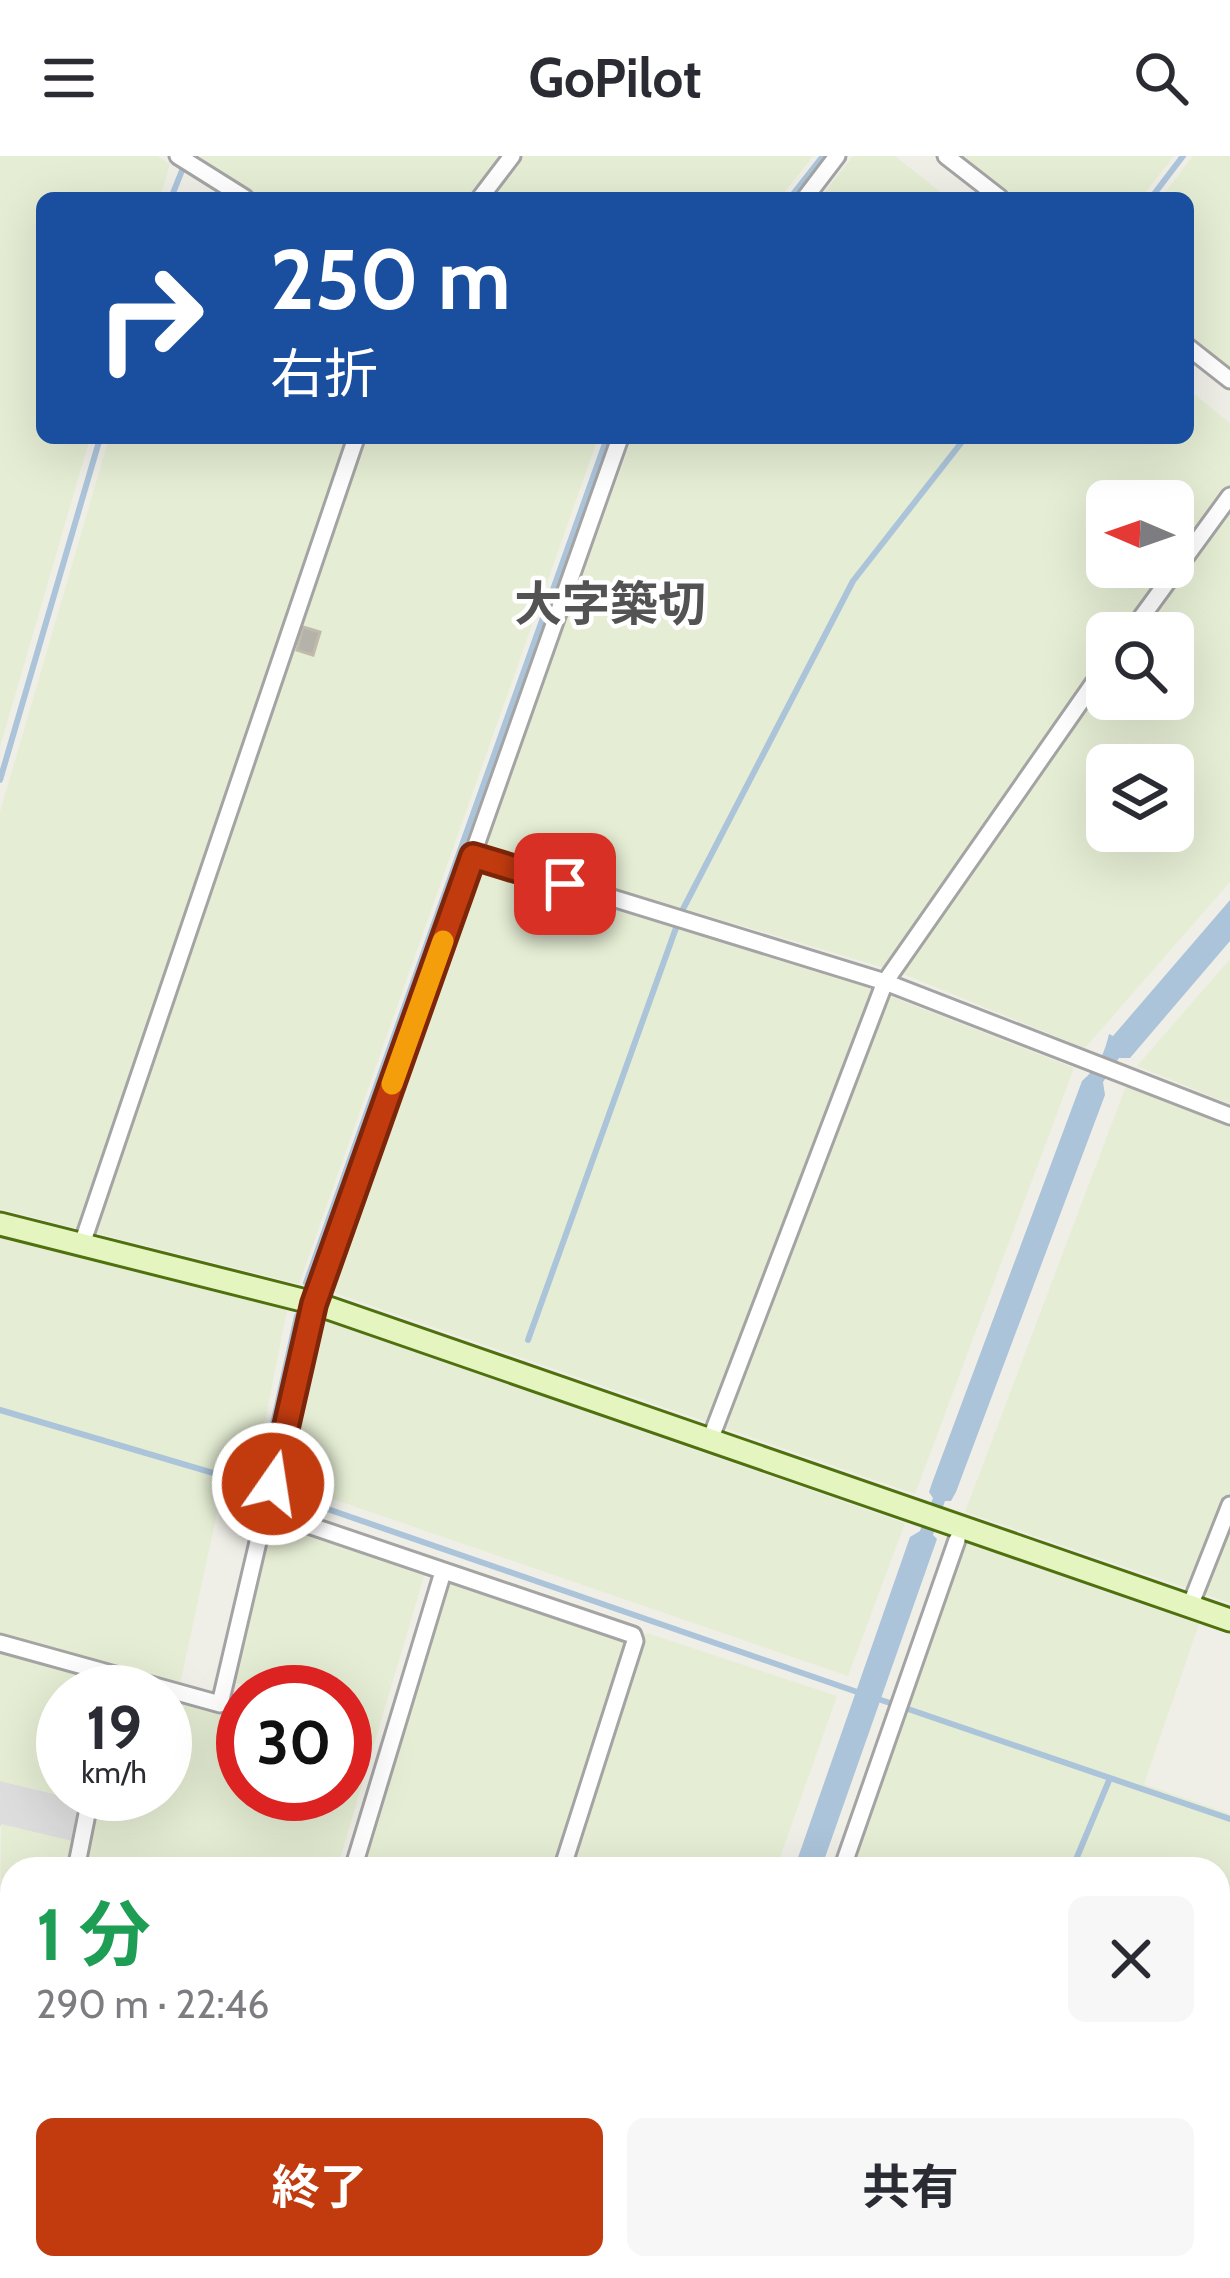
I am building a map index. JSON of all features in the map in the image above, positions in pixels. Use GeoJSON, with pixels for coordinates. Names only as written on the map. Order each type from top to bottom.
{"type":"FeatureCollection","features":[{"type":"Feature","properties":{"kind":"street"},"geometry":{"type":"LineString","coordinates":[[485,192],[512,156]]}},
{"type":"Feature","properties":{"kind":"street"},"geometry":{"type":"LineString","coordinates":[[810,192],[837,156]]}},
{"type":"Feature","properties":{"kind":"street"},"geometry":{"type":"LineString","coordinates":[[946,156],[992,192]]}},
{"type":"Feature","properties":{"kind":"street"},"geometry":{"type":"LineString","coordinates":[[183,159],[235,192]]}},
{"type":"Feature","properties":{"kind":"street"},"geometry":{"type":"LineString","coordinates":[[1194,352],[1230,380]]}},
{"type":"Feature","properties":{"kind":"street"},"geometry":{"type":"LineString","coordinates":[[82,1244],[354,444]]}},
{"type":"Feature","properties":{"kind":"street"},"geometry":{"type":"LineString","coordinates":[[192,1699],[220,1704],[314,1304],[618,444]]}},
{"type":"Feature","properties":{"kind":"street"},"geometry":{"type":"LineString","coordinates":[[1145,612],[1230,496]]}},
{"type":"Feature","properties":{"kind":"street"},"geometry":{"type":"LineString","coordinates":[[710,1440],[885,982],[1086,694]]}},
{"type":"Feature","properties":{"kind":"street"},"geometry":{"type":"LineString","coordinates":[[473,856],[885,982],[1230,1116]]}},
{"type":"Feature","properties":{"kind":"street"},"geometry":{"type":"LineString","coordinates":[[0,1224],[314,1304],[916,1510],[953,1531],[1230,1620]]}},
{"type":"Feature","properties":{"kind":"street"},"geometry":{"type":"LineString","coordinates":[[270,1497],[442,1572],[634,1635],[566,1857]]}},
{"type":"Feature","properties":{"kind":"street"},"geometry":{"type":"LineString","coordinates":[[1190,1606],[1230,1505]]}},
{"type":"Feature","properties":{"kind":"street"},"geometry":{"type":"LineString","coordinates":[[846,1857],[953,1531]]}},
{"type":"Feature","properties":{"kind":"street"},"geometry":{"type":"LineString","coordinates":[[357,1857],[442,1572]]}},
{"type":"Feature","properties":{"kind":"street"},"geometry":{"type":"LineString","coordinates":[[0,1643],[61,1665]]}},
{"type":"Feature","properties":{"kind":"street"},"geometry":{"type":"LineString","coordinates":[[78,1857],[86,1821]]}},
{"type":"Feature","properties":{"kind":"shaded area"},"geometry":{"type":"Polygon","coordinates":[[[0,1781],[36,1790],[36,1821],[94,1821],[89,1845],[0,1826],[0,1781]]]}},
{"type":"Feature","properties":{"kind":"green space"},"geometry":{"type":"Polygon","coordinates":[[[0,156],[157,156],[170,164],[162,192],[36,192],[36,444],[88,444],[0,747],[0,156]]]}},
{"type":"Feature","properties":{"kind":"green space"},"geometry":{"type":"Polygon","coordinates":[[[813,156],[785,192],[252,192],[199,159],[813,156]]]}},
{"type":"Feature","properties":{"kind":"green space"},"geometry":{"type":"Polygon","coordinates":[[[853,156],[895,156],[940,192],[825,192],[853,156]]]}},
{"type":"Feature","properties":{"kind":"green space"},"geometry":{"type":"Polygon","coordinates":[[[959,156],[1174,156],[1146,192],[1004,192],[959,156]]]}},
{"type":"Feature","properties":{"kind":"green space"},"geometry":{"type":"Polygon","coordinates":[[[1193,156],[1230,156],[1230,371],[1194,342],[1194,192],[1166,192],[1193,156]]]}},
{"type":"Feature","properties":{"kind":"green space"},"geometry":{"type":"Polygon","coordinates":[[[1194,394],[1230,423],[1230,882],[1085,1048],[898,972],[484,849],[630,444],[1194,444],[1194,394]]]}},
{"type":"Feature","properties":{"kind":"green space"},"geometry":{"type":"Polygon","coordinates":[[[107,444],[596,444],[299,1284],[0,1209],[0,812],[107,444]]]}},
{"type":"Feature","properties":{"kind":"green space"},"geometry":{"type":"Polygon","coordinates":[[[478,868],[869,988],[1074,1068],[915,1494],[326,1290],[478,868]]]}},
{"type":"Feature","properties":{"kind":"green space"},"geometry":{"type":"Polygon","coordinates":[[[1230,959],[1230,1104],[1137,1066],[1230,959]]]}},
{"type":"Feature","properties":{"kind":"green space"},"geometry":{"type":"Polygon","coordinates":[[[1126,1086],[1230,1125],[1230,1603],[965,1512],[1126,1086]]]}},
{"type":"Feature","properties":{"kind":"green space"},"geometry":{"type":"Polygon","coordinates":[[[0,1238],[287,1310],[254,1476],[227,1467],[184,1665],[112,1665],[0,1634],[0,1238]]]}},
{"type":"Feature","properties":{"kind":"green space"},"geometry":{"type":"Polygon","coordinates":[[[319,1319],[905,1523],[848,1676],[286,1483],[319,1319]]]}},
{"type":"Feature","properties":{"kind":"green space"},"geometry":{"type":"Polygon","coordinates":[[[274,1522],[425,1573],[372,1751],[372,1665],[238,1665],[274,1522]]]}},
{"type":"Feature","properties":{"kind":"green space"},"geometry":{"type":"Polygon","coordinates":[[[962,1542],[1199,1624],[1144,1784],[1230,1814],[1230,1857],[854,1857],[962,1542]]]}},
{"type":"Feature","properties":{"kind":"green space"},"geometry":{"type":"Polygon","coordinates":[[[447,1583],[626,1639],[647,1633],[837,1696],[780,1857],[364,1857],[447,1583]]]}},
{"type":"Feature","properties":{"kind":"green space"},"geometry":{"type":"Polygon","coordinates":[[[0,1648],[56,1665],[36,1665],[36,1790],[0,1781],[0,1648]]]}},
{"type":"Feature","properties":{"kind":"green space"},"geometry":{"type":"Polygon","coordinates":[[[192,1706],[216,1713],[216,1821],[351,1821],[341,1857],[1,1857],[1,1824],[89,1845],[94,1821],[192,1821],[192,1706]]]}},
{"type":"Feature","properties":{"kind":"water"},"geometry":{"type":"Polygon","coordinates":[[[1230,900],[1230,941],[1130,1058],[1119,1058],[1103,1082],[1105,1095],[956,1492],[951,1501],[945,1501],[933,1535],[937,1539],[825,1857],[798,1857],[910,1537],[920,1531],[933,1498],[932,1483],[1082,1081],[1100,1059],[1109,1034],[1113,1036],[1230,900]]]}},
{"type":"Feature","properties":{"kind":"building"},"geometry":{"type":"Polygon","coordinates":[[[303,627],[320,632],[313,655],[297,650],[303,627]]]}},
{"type":"Feature","properties":{"kind":"waterway"},"geometry":{"type":"LineString","coordinates":[[795,192],[823,156]]}},
{"type":"Feature","properties":{"kind":"waterway"},"geometry":{"type":"LineString","coordinates":[[1156,192],[1183,156]]}},
{"type":"Feature","properties":{"kind":"waterway"},"geometry":{"type":"LineString","coordinates":[[173,192],[185,163]]}},
{"type":"Feature","properties":{"kind":"waterway"},"geometry":{"type":"LineString","coordinates":[[0,780],[98,444]]}},
{"type":"Feature","properties":{"kind":"waterway"},"geometry":{"type":"LineString","coordinates":[[306,1283],[605,444]]}},
{"type":"Feature","properties":{"kind":"waterway"},"geometry":{"type":"LineString","coordinates":[[682,911],[853,581],[960,444]]}},
{"type":"Feature","properties":{"kind":"waterway"},"geometry":{"type":"LineString","coordinates":[[528,1340],[676,928]]}},
{"type":"Feature","properties":{"kind":"waterway"},"geometry":{"type":"LineString","coordinates":[[259,1487],[297,1316]]}},
{"type":"Feature","properties":{"kind":"waterway"},"geometry":{"type":"LineString","coordinates":[[0,1410],[284,1494],[863,1694]]}},
{"type":"Feature","properties":{"kind":"waterway"},"geometry":{"type":"LineString","coordinates":[[875,1698],[890,1703]]}},
{"type":"Feature","properties":{"kind":"waterway"},"geometry":{"type":"LineString","coordinates":[[908,1709],[1230,1819]]}},
{"type":"Feature","properties":{"kind":"waterway"},"geometry":{"type":"LineString","coordinates":[[1077,1857],[1110,1778]]}},
{"type":"Feature","properties":{"kind":"slow traffic"},"geometry":{"type":"LineString","coordinates":[[392,1084],[443,941]]}},
{"type":"Feature","properties":{"kind":"district","name":"大字築切"},"geometry":{"type":"Point","coordinates":[610,604]}},
{"type":"Feature","properties":{"kind":"route"},"geometry":{"type":"LineString","coordinates":[[273,1484],[314,1304],[473,856],[565,884]]}}]}
